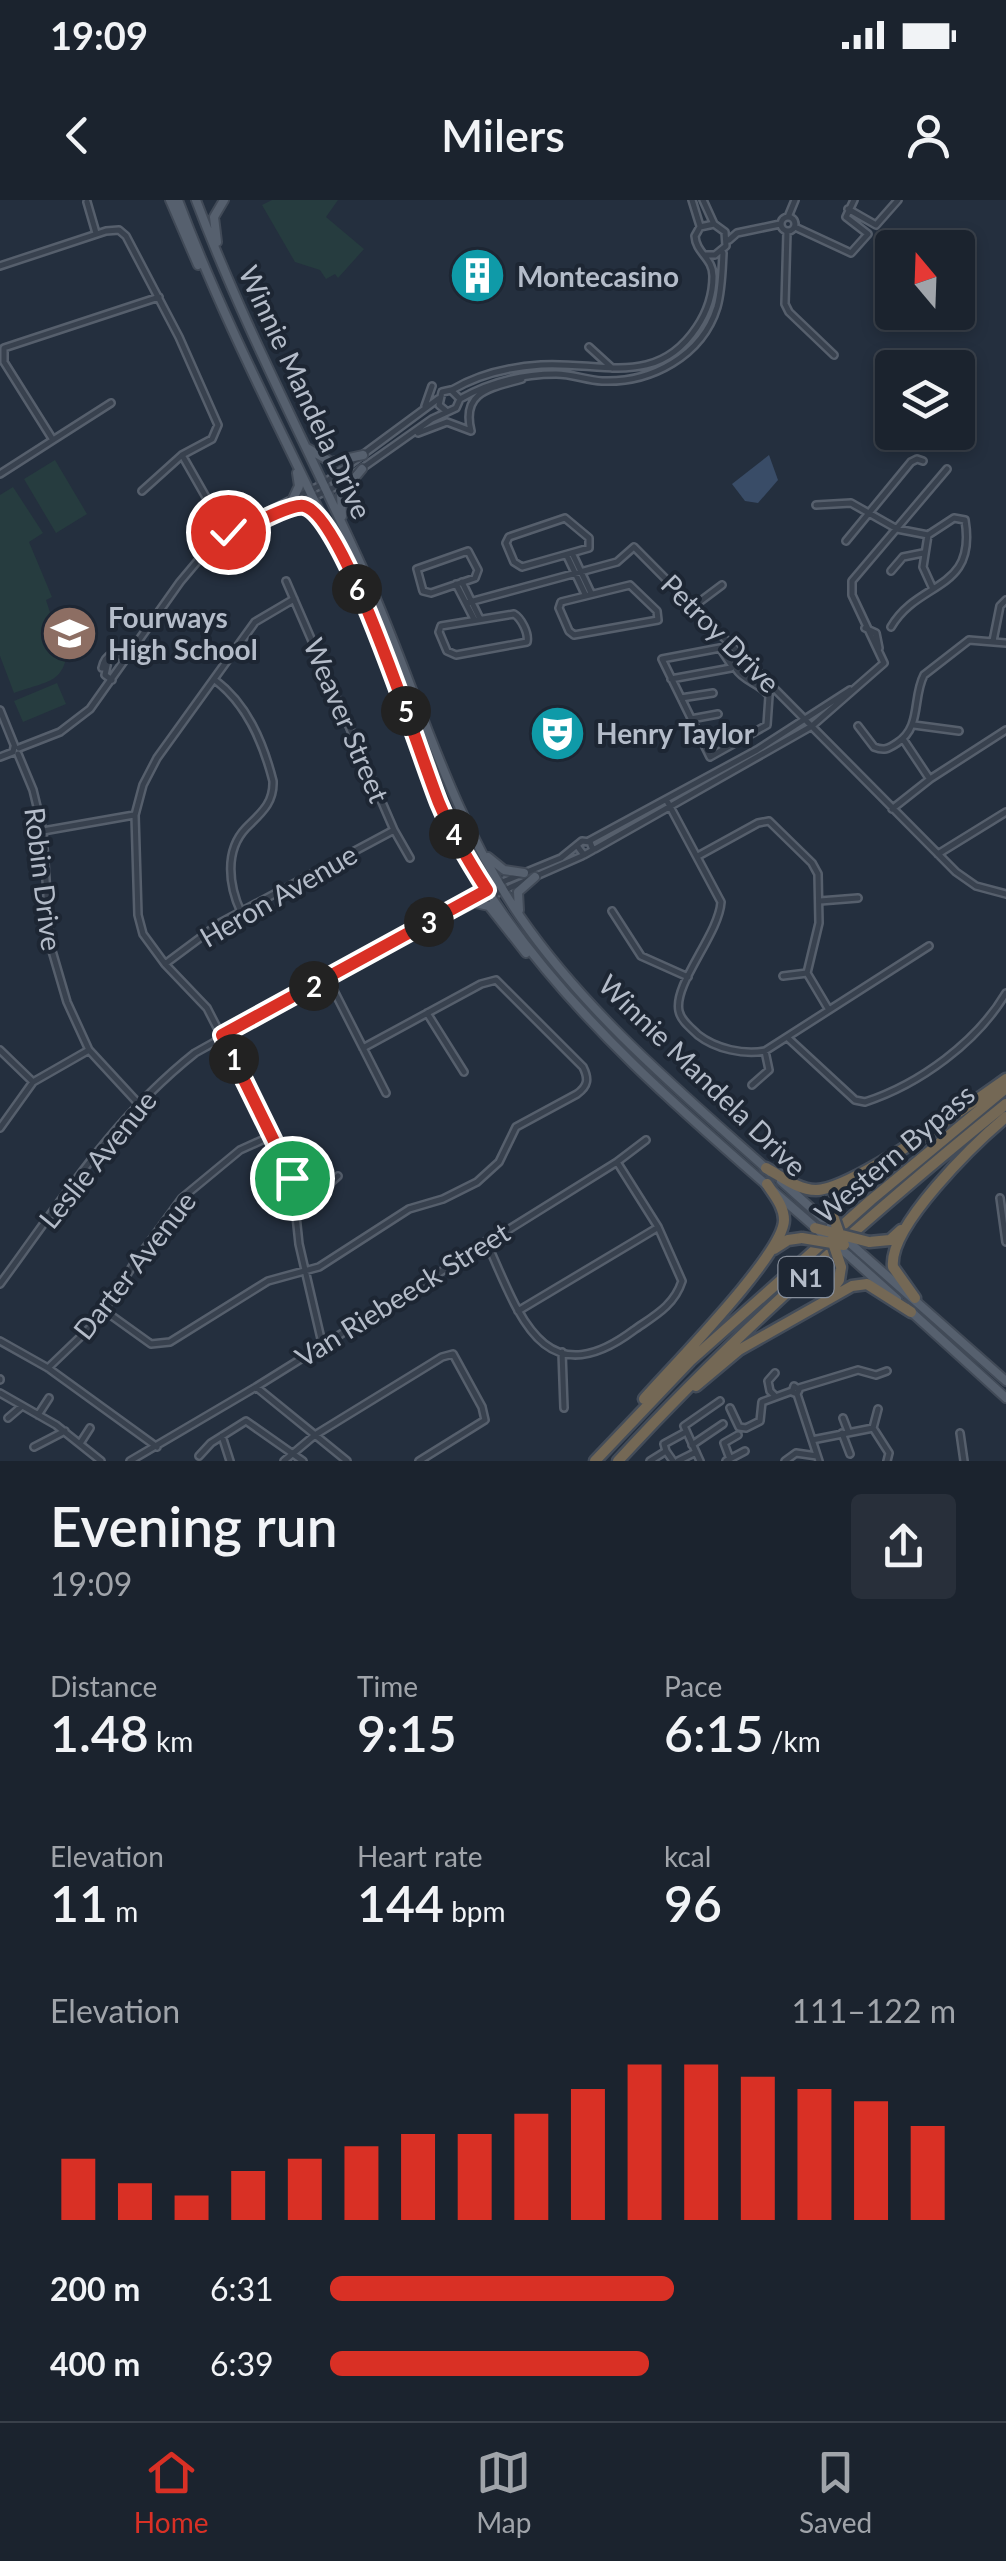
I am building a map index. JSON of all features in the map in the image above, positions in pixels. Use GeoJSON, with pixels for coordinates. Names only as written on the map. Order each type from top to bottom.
{"type":"FeatureCollection","features":[{"type":"Feature","properties":{"kind":"highway"},"geometry":{"type":"LineString","coordinates":[[766,1168],[802,1188],[824,1190],[912,1143],[1006,1079]]}},
{"type":"Feature","properties":{"kind":"highway","name":"Western Bypass"},"geometry":{"type":"LineString","coordinates":[[595,1461],[690,1361],[871,1200],[1006,1088]]}},
{"type":"Feature","properties":{"kind":"highway","name":"Western Bypass"},"geometry":{"type":"LineString","coordinates":[[618,1461],[712,1362],[1006,1104]]}},
{"type":"Feature","properties":{"kind":"highway"},"geometry":{"type":"LineString","coordinates":[[914,1298],[892,1261],[896,1244],[958,1162],[1006,1118]]}},
{"type":"Feature","properties":{"kind":"highway"},"geometry":{"type":"LineString","coordinates":[[820,1303],[836,1286],[841,1267],[831,1231],[837,1194],[853,1176]]}},
{"type":"Feature","properties":{"kind":"highway"},"geometry":{"type":"LineString","coordinates":[[614,1438],[728,1306],[782,1232],[780,1204],[767,1184]]}},
{"type":"Feature","properties":{"kind":"highway"},"geometry":{"type":"LineString","coordinates":[[763,1260],[784,1242],[831,1231],[869,1242],[890,1240],[912,1219]]}},
{"type":"Feature","properties":{"kind":"highway"},"geometry":{"type":"LineString","coordinates":[[831,1231],[856,1255]]}},
{"type":"Feature","properties":{"kind":"highway"},"geometry":{"type":"LineString","coordinates":[[618,1461],[740,1350],[852,1286],[867,1284],[912,1312]]}},
{"type":"Feature","properties":{"kind":"main road"},"geometry":{"type":"LineString","coordinates":[[170,200],[184,238],[212,290]]}},
{"type":"Feature","properties":{"kind":"main road","name":"Winnie Mandela Drive"},"geometry":{"type":"LineString","coordinates":[[178,200],[212,290],[328,527],[382,648],[440,804],[463,854],[538,960],[648,1078],[767,1184],[831,1231]]}},
{"type":"Feature","properties":{"kind":"main road","name":"Winnie Mandela Drive"},"geometry":{"type":"LineString","coordinates":[[196,200],[349,538],[468,829],[502,887],[522,919],[579,988],[644,1056],[831,1231]]}},
{"type":"Feature","properties":{"kind":"main road"},"geometry":{"type":"LineString","coordinates":[[224,200],[216,212],[214,228],[230,282]]}},
{"type":"Feature","properties":{"kind":"main road"},"geometry":{"type":"LineString","coordinates":[[304,444],[316,456],[332,462],[363,456]]}},
{"type":"Feature","properties":{"kind":"main road"},"geometry":{"type":"LineString","coordinates":[[294,459],[299,486],[294,503],[311,509],[328,527]]}},
{"type":"Feature","properties":{"kind":"main road"},"geometry":{"type":"LineString","coordinates":[[349,538],[340,500],[349,481],[362,469]]}},
{"type":"Feature","properties":{"kind":"main road"},"geometry":{"type":"LineString","coordinates":[[468,829],[494,865],[524,873]]}},
{"type":"Feature","properties":{"kind":"main road"},"geometry":{"type":"LineString","coordinates":[[522,919],[517,897],[520,889],[535,877]]}},
{"type":"Feature","properties":{"kind":"main road"},"geometry":{"type":"LineString","coordinates":[[475,903],[490,906],[528,955],[538,960]]}},
{"type":"Feature","properties":{"kind":"main road"},"geometry":{"type":"LineString","coordinates":[[856,1255],[914,1298],[1006,1381]]}},
{"type":"Feature","properties":{"kind":"main road"},"geometry":{"type":"LineString","coordinates":[[856,1255],[1006,1398]]}},
{"type":"Feature","properties":{"kind":"street"},"geometry":{"type":"LineString","coordinates":[[325,488],[442,392],[516,367],[546,364],[613,369],[649,365],[673,352],[693,333],[711,296],[712,270],[694,240],[700,228],[692,200]]}},
{"type":"Feature","properties":{"kind":"street"},"geometry":{"type":"LineString","coordinates":[[703,200],[714,224],[737,233],[780,224],[788,217],[795,200]]}},
{"type":"Feature","properties":{"kind":"street"},"geometry":{"type":"LineString","coordinates":[[854,200],[846,217],[868,234]]}},
{"type":"Feature","properties":{"kind":"street"},"geometry":{"type":"LineString","coordinates":[[794,227],[852,253],[898,200]]}},
{"type":"Feature","properties":{"kind":"street"},"geometry":{"type":"LineString","coordinates":[[87,202],[97,234]]}},
{"type":"Feature","properties":{"kind":"street"},"geometry":{"type":"LineString","coordinates":[[848,209],[876,225]]}},
{"type":"Feature","properties":{"kind":"street"},"geometry":{"type":"LineString","coordinates":[[788,217],[794,220],[794,227]]}},
{"type":"Feature","properties":{"kind":"street"},"geometry":{"type":"LineString","coordinates":[[700,228],[714,224]]}},
{"type":"Feature","properties":{"kind":"street"},"geometry":{"type":"LineString","coordinates":[[780,224],[786,232],[782,292],[785,304],[834,355]]}},
{"type":"Feature","properties":{"kind":"street"},"geometry":{"type":"LineString","coordinates":[[786,232],[794,227]]}},
{"type":"Feature","properties":{"kind":"street"},"geometry":{"type":"LineString","coordinates":[[0,758],[70,726],[90,710],[180,582],[201,557],[230,533],[362,469],[456,408],[460,399],[494,382],[560,374],[616,380],[639,378],[666,368],[699,340],[716,309],[725,246],[722,228]]}},
{"type":"Feature","properties":{"kind":"street"},"geometry":{"type":"LineString","coordinates":[[0,266],[114,229],[126,236],[159,296],[218,425],[212,439],[182,455],[142,490]]}},
{"type":"Feature","properties":{"kind":"street"},"geometry":{"type":"LineString","coordinates":[[705,255],[715,255],[737,233]]}},
{"type":"Feature","properties":{"kind":"street"},"geometry":{"type":"LineString","coordinates":[[54,440],[4,362],[4,348],[159,296]]}},
{"type":"Feature","properties":{"kind":"street"},"geometry":{"type":"LineString","coordinates":[[589,346],[613,369]]}},
{"type":"Feature","properties":{"kind":"street"},"geometry":{"type":"LineString","coordinates":[[403,440],[448,422],[471,431],[469,407],[476,396],[535,375]]}},
{"type":"Feature","properties":{"kind":"street"},"geometry":{"type":"LineString","coordinates":[[416,416],[427,404],[432,386]]}},
{"type":"Feature","properties":{"kind":"street"},"geometry":{"type":"LineString","coordinates":[[452,390],[460,399]]}},
{"type":"Feature","properties":{"kind":"street"},"geometry":{"type":"LineString","coordinates":[[438,399],[439,406],[446,411]]}},
{"type":"Feature","properties":{"kind":"street"},"geometry":{"type":"LineString","coordinates":[[0,474],[111,404]]}},
{"type":"Feature","properties":{"kind":"street"},"geometry":{"type":"LineString","coordinates":[[182,455],[230,533]]}},
{"type":"Feature","properties":{"kind":"street"},"geometry":{"type":"LineString","coordinates":[[846,541],[914,460],[923,461]]}},
{"type":"Feature","properties":{"kind":"street"},"geometry":{"type":"LineString","coordinates":[[856,686],[812,726],[667,806],[582,841],[578,847],[589,855],[594,850],[667,806],[806,720],[884,664],[876,632],[866,628],[852,595],[852,581],[947,469]]}},
{"type":"Feature","properties":{"kind":"street"},"geometry":{"type":"LineString","coordinates":[[816,506],[848,502],[897,528],[928,535]]}},
{"type":"Feature","properties":{"kind":"street"},"geometry":{"type":"LineString","coordinates":[[565,518],[591,542],[587,550],[570,555],[522,568],[514,562],[506,541],[513,534],[565,518]]}},
{"type":"Feature","properties":{"kind":"street"},"geometry":{"type":"LineString","coordinates":[[892,627],[902,610],[933,590],[959,570],[966,522],[954,518],[928,535],[923,569],[933,590]]}},
{"type":"Feature","properties":{"kind":"street","name":"Petroy Drive"},"geometry":{"type":"LineString","coordinates":[[578,572],[617,562],[634,547],[938,854],[976,886],[1006,894]]}},
{"type":"Feature","properties":{"kind":"street"},"geometry":{"type":"LineString","coordinates":[[468,552],[478,574],[459,583],[426,593],[416,571],[468,552]]}},
{"type":"Feature","properties":{"kind":"street"},"geometry":{"type":"LineString","coordinates":[[892,571],[903,557],[923,553]]}},
{"type":"Feature","properties":{"kind":"street"},"geometry":{"type":"LineString","coordinates":[[570,555],[588,594]]}},
{"type":"Feature","properties":{"kind":"street"},"geometry":{"type":"LineString","coordinates":[[469,602],[578,572]]}},
{"type":"Feature","properties":{"kind":"street","name":"Weaver Street"},"geometry":{"type":"LineString","coordinates":[[286,580],[394,830],[410,858]]}},
{"type":"Feature","properties":{"kind":"street"},"geometry":{"type":"LineString","coordinates":[[459,583],[478,619]]}},
{"type":"Feature","properties":{"kind":"street"},"geometry":{"type":"LineString","coordinates":[[630,585],[657,611],[659,618],[572,634],[559,604],[588,594],[630,585]]}},
{"type":"Feature","properties":{"kind":"street"},"geometry":{"type":"LineString","coordinates":[[694,606],[722,585]]}},
{"type":"Feature","properties":{"kind":"street"},"geometry":{"type":"LineString","coordinates":[[294,599],[257,619],[143,785],[135,815],[139,925],[165,964],[204,1003],[290,1171],[305,1272],[322,1343]]}},
{"type":"Feature","properties":{"kind":"street"},"geometry":{"type":"LineString","coordinates":[[993,641],[1000,606],[1006,600]]}},
{"type":"Feature","properties":{"kind":"street"},"geometry":{"type":"LineString","coordinates":[[516,614],[528,642],[456,655],[448,653],[440,627],[478,619],[516,614]]}},
{"type":"Feature","properties":{"kind":"street"},"geometry":{"type":"LineString","coordinates":[[858,726],[878,750],[903,739],[914,725],[924,675],[969,640],[1006,642]]}},
{"type":"Feature","properties":{"kind":"street"},"geometry":{"type":"LineString","coordinates":[[720,648],[742,678],[760,686],[769,696],[766,727],[711,757],[671,679],[662,660],[720,648]]}},
{"type":"Feature","properties":{"kind":"street"},"geometry":{"type":"LineString","coordinates":[[112,680],[102,666],[110,655],[122,652],[128,658]]}},
{"type":"Feature","properties":{"kind":"street"},"geometry":{"type":"LineString","coordinates":[[671,679],[733,668],[745,657]]}},
{"type":"Feature","properties":{"kind":"street"},"geometry":{"type":"LineString","coordinates":[[215,680],[244,707],[274,781],[268,806],[244,830],[235,850],[230,886],[241,912]]}},
{"type":"Feature","properties":{"kind":"street"},"geometry":{"type":"LineString","coordinates":[[680,698],[714,693]]}},
{"type":"Feature","properties":{"kind":"street","name":"Robin Drive"},"geometry":{"type":"LineString","coordinates":[[0,710],[33,790],[43,831],[50,944],[67,1002],[89,1050],[137,1102]]}},
{"type":"Feature","properties":{"kind":"street"},"geometry":{"type":"LineString","coordinates":[[690,718],[718,714]]}},
{"type":"Feature","properties":{"kind":"street"},"geometry":{"type":"LineString","coordinates":[[914,725],[959,731]]}},
{"type":"Feature","properties":{"kind":"street"},"geometry":{"type":"LineString","coordinates":[[892,809],[930,779],[1006,730]]}},
{"type":"Feature","properties":{"kind":"street"},"geometry":{"type":"LineString","coordinates":[[700,739],[721,734]]}},
{"type":"Feature","properties":{"kind":"street"},"geometry":{"type":"LineString","coordinates":[[903,739],[930,779]]}},
{"type":"Feature","properties":{"kind":"street"},"geometry":{"type":"LineString","coordinates":[[667,806],[717,890],[721,908],[678,1006],[683,1021],[709,1042],[743,1052],[766,1051],[929,946]]}},
{"type":"Feature","properties":{"kind":"street"},"geometry":{"type":"LineString","coordinates":[[938,854],[1006,812]]}},
{"type":"Feature","properties":{"kind":"street"},"geometry":{"type":"LineString","coordinates":[[43,831],[135,815]]}},
{"type":"Feature","properties":{"kind":"street"},"geometry":{"type":"LineString","coordinates":[[698,856],[758,823],[769,822],[814,866],[819,923],[806,973],[829,1010]]}},
{"type":"Feature","properties":{"kind":"street","name":"Heron Avenue"},"geometry":{"type":"LineString","coordinates":[[165,964],[241,912],[394,830]]}},
{"type":"Feature","properties":{"kind":"street"},"geometry":{"type":"LineString","coordinates":[[589,841],[594,850]]}},
{"type":"Feature","properties":{"kind":"street","name":"Leslie Avenue"},"geometry":{"type":"LineString","coordinates":[[0,1284],[100,1147],[137,1102],[164,1078],[222,1035],[578,847]]}},
{"type":"Feature","properties":{"kind":"street","name":"Leslie Avenue"},"geometry":{"type":"LineString","coordinates":[[502,887],[584,855]]}},
{"type":"Feature","properties":{"kind":"street","name":"Leslie Avenue"},"geometry":{"type":"LineString","coordinates":[[362,958],[489,893]]}},
{"type":"Feature","properties":{"kind":"street"},"geometry":{"type":"LineString","coordinates":[[820,901],[858,898]]}},
{"type":"Feature","properties":{"kind":"street"},"geometry":{"type":"LineString","coordinates":[[612,911],[641,956],[688,977]]}},
{"type":"Feature","properties":{"kind":"street"},"geometry":{"type":"LineString","coordinates":[[782,976],[806,973]]}},
{"type":"Feature","properties":{"kind":"street"},"geometry":{"type":"LineString","coordinates":[[328,979],[386,1094]]}},
{"type":"Feature","properties":{"kind":"street"},"geometry":{"type":"LineString","coordinates":[[105,1311],[151,1344],[160,1346],[268,1281],[319,1267],[409,1209],[443,1199],[478,1182],[498,1162],[516,1127],[585,1089],[587,1082],[583,1068],[496,980],[488,980],[363,1048]]}},
{"type":"Feature","properties":{"kind":"street"},"geometry":{"type":"LineString","coordinates":[[788,1038],[855,1100],[866,1102],[924,1072],[983,1027],[1006,994]]}},
{"type":"Feature","properties":{"kind":"street"},"geometry":{"type":"LineString","coordinates":[[427,1013],[464,1072]]}},
{"type":"Feature","properties":{"kind":"street"},"geometry":{"type":"LineString","coordinates":[[0,1050],[34,1082]]}},
{"type":"Feature","properties":{"kind":"street"},"geometry":{"type":"LineString","coordinates":[[0,1128],[34,1082],[89,1050]]}},
{"type":"Feature","properties":{"kind":"street"},"geometry":{"type":"LineString","coordinates":[[752,1085],[770,1070],[766,1051]]}},
{"type":"Feature","properties":{"kind":"street","name":"Darter Avenue"},"geometry":{"type":"LineString","coordinates":[[48,1368],[105,1311],[182,1198],[240,1150],[273,1135]]}},
{"type":"Feature","properties":{"kind":"street","name":"Van Riebeeck Street"},"geometry":{"type":"LineString","coordinates":[[130,1461],[618,1162],[646,1140]]}},
{"type":"Feature","properties":{"kind":"street"},"geometry":{"type":"LineString","coordinates":[[486,1241],[535,1338],[562,1352],[606,1351],[674,1300],[681,1274],[618,1162]]}},
{"type":"Feature","properties":{"kind":"street"},"geometry":{"type":"LineString","coordinates":[[294,1200],[328,1186],[338,1176]]}},
{"type":"Feature","properties":{"kind":"street"},"geometry":{"type":"LineString","coordinates":[[1000,1198],[1006,1242]]}},
{"type":"Feature","properties":{"kind":"street"},"geometry":{"type":"LineString","coordinates":[[518,1311],[658,1227]]}},
{"type":"Feature","properties":{"kind":"street"},"geometry":{"type":"LineString","coordinates":[[0,1341],[48,1368],[157,1447]]}},
{"type":"Feature","properties":{"kind":"street"},"geometry":{"type":"LineString","coordinates":[[562,1352],[564,1408]]}},
{"type":"Feature","properties":{"kind":"street"},"geometry":{"type":"LineString","coordinates":[[284,1461],[315,1435],[453,1354],[460,1361],[486,1418],[419,1461]]}},
{"type":"Feature","properties":{"kind":"street"},"geometry":{"type":"LineString","coordinates":[[730,1408],[739,1427],[746,1428],[760,1421],[762,1402],[776,1396],[858,1370],[876,1375],[887,1371]]}},
{"type":"Feature","properties":{"kind":"street"},"geometry":{"type":"LineString","coordinates":[[775,1373],[768,1381],[776,1396]]}},
{"type":"Feature","properties":{"kind":"street"},"geometry":{"type":"LineString","coordinates":[[256,1387],[347,1461]]}},
{"type":"Feature","properties":{"kind":"street"},"geometry":{"type":"LineString","coordinates":[[796,1391],[818,1459]]}},
{"type":"Feature","properties":{"kind":"street"},"geometry":{"type":"LineString","coordinates":[[0,1393],[65,1431],[101,1461]]}},
{"type":"Feature","properties":{"kind":"street"},"geometry":{"type":"LineString","coordinates":[[38,1415],[49,1398]]}},
{"type":"Feature","properties":{"kind":"street"},"geometry":{"type":"LineString","coordinates":[[700,1461],[685,1424],[720,1401]]}},
{"type":"Feature","properties":{"kind":"street"},"geometry":{"type":"LineString","coordinates":[[8,1418],[22,1406]]}},
{"type":"Feature","properties":{"kind":"street"},"geometry":{"type":"LineString","coordinates":[[878,1409],[873,1428],[889,1454],[887,1461]]}},
{"type":"Feature","properties":{"kind":"street"},"geometry":{"type":"LineString","coordinates":[[843,1418],[850,1454]]}},
{"type":"Feature","properties":{"kind":"street"},"geometry":{"type":"LineString","coordinates":[[199,1456],[222,1436],[249,1422],[303,1461]]}},
{"type":"Feature","properties":{"kind":"street"},"geometry":{"type":"LineString","coordinates":[[692,1445],[723,1424]]}},
{"type":"Feature","properties":{"kind":"street"},"geometry":{"type":"LineString","coordinates":[[80,1442],[90,1428]]}},
{"type":"Feature","properties":{"kind":"street"},"geometry":{"type":"LineString","coordinates":[[812,1440],[873,1428]]}},
{"type":"Feature","properties":{"kind":"street"},"geometry":{"type":"LineString","coordinates":[[34,1447],[65,1431]]}},
{"type":"Feature","properties":{"kind":"street"},"geometry":{"type":"LineString","coordinates":[[686,1432],[664,1444],[666,1451],[675,1461],[696,1452]]}},
{"type":"Feature","properties":{"kind":"street"},"geometry":{"type":"LineString","coordinates":[[960,1434],[964,1461]]}},
{"type":"Feature","properties":{"kind":"street"},"geometry":{"type":"LineString","coordinates":[[222,1436],[230,1461]]}},
{"type":"Feature","properties":{"kind":"street"},"geometry":{"type":"LineString","coordinates":[[738,1436],[724,1444],[728,1460],[744,1452]]}},
{"type":"Feature","properties":{"kind":"street"},"geometry":{"type":"LineString","coordinates":[[650,1461],[666,1451]]}},
{"type":"Feature","properties":{"kind":"street"},"geometry":{"type":"LineString","coordinates":[[785,1461],[796,1453],[818,1459]]}},
{"type":"Feature","properties":{"kind":"green space"},"geometry":{"type":"Polygon","coordinates":[[[272,200],[338,200],[326,217],[364,249],[338,278],[335,274],[326,279],[320,270],[295,262],[262,205],[272,200]]]}},
{"type":"Feature","properties":{"kind":"green space"},"geometry":{"type":"Polygon","coordinates":[[[55,460],[87,514],[56,533],[24,479],[55,460]]]}},
{"type":"Feature","properties":{"kind":"green space"},"geometry":{"type":"Polygon","coordinates":[[[13,487],[43,533],[29,542],[52,597],[46,600],[59,640],[68,642],[60,673],[14,693],[0,656],[0,495],[13,487]]]}},
{"type":"Feature","properties":{"kind":"green space"},"geometry":{"type":"Polygon","coordinates":[[[57,683],[66,704],[23,722],[14,701],[57,683]]]}},
{"type":"Feature","properties":{"kind":"water"},"geometry":{"type":"Polygon","coordinates":[[[769,455],[778,480],[758,503],[745,501],[732,484],[769,455]]]}},
{"type":"Feature","properties":{"kind":"place","name":"Montecasino"},"geometry":{"type":"Point","coordinates":[478,276]}},
{"type":"Feature","properties":{"kind":"place","name":"Fourways High School"},"geometry":{"type":"Point","coordinates":[69,633]}},
{"type":"Feature","properties":{"kind":"place","name":"Henry Taylor"},"geometry":{"type":"Point","coordinates":[557,733]}},
{"type":"Feature","properties":{"kind":"route"},"geometry":{"type":"LineString","coordinates":[[228,532],[232,530],[234,534],[296,505],[311,509],[328,527],[376,632],[440,804],[463,854],[487,890],[222,1035],[292,1178]]}}]}
